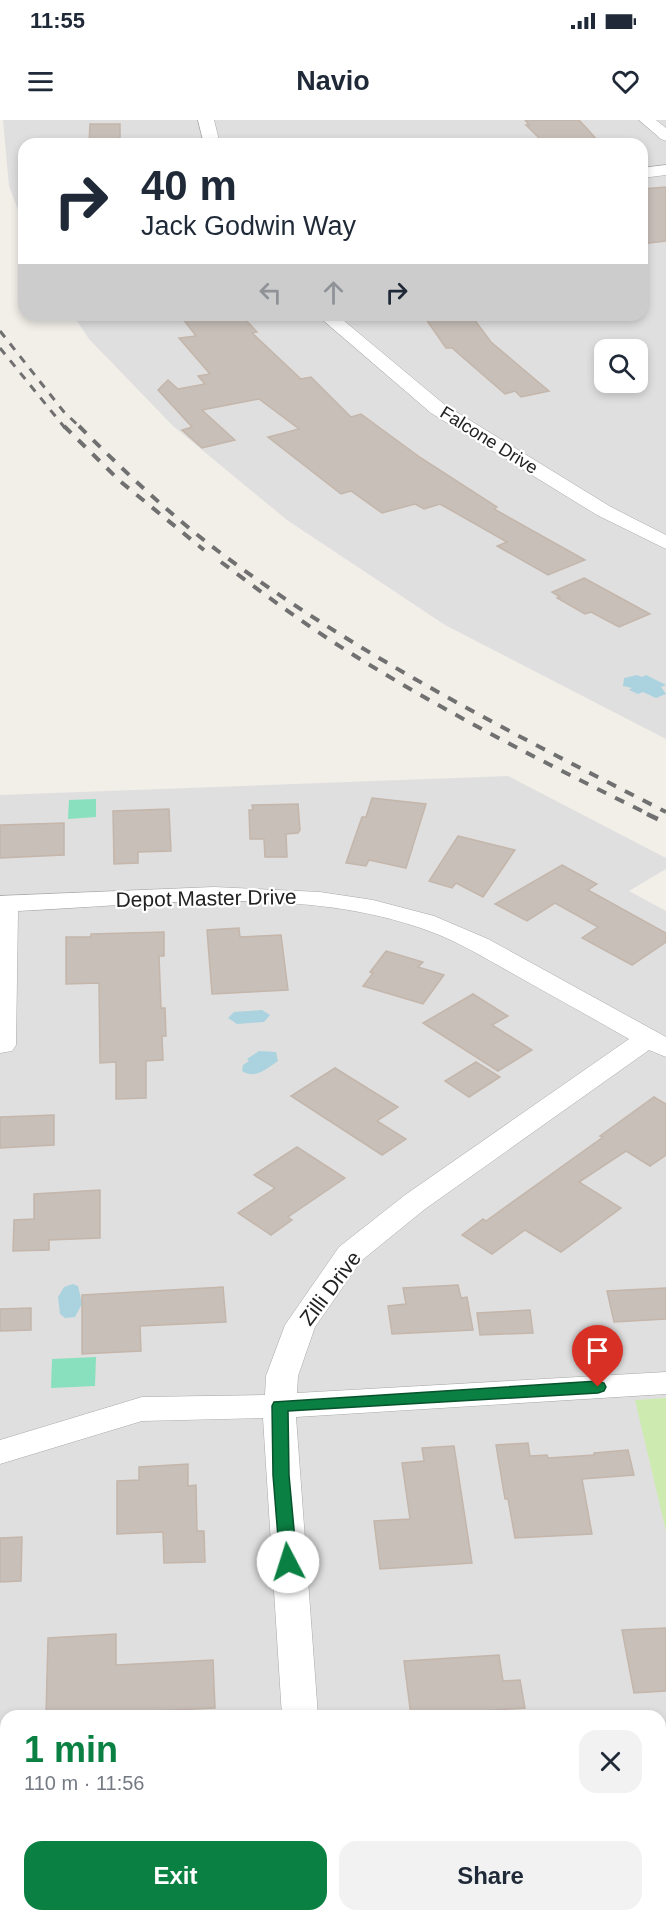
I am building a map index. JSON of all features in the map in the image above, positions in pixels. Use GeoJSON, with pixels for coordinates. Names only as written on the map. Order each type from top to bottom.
{"type":"FeatureCollection","features":[{"type":"Feature","properties":{"kind":"street"},"geometry":{"type":"LineString","coordinates":[[206,120],[210,138]]}},
{"type":"Feature","properties":{"kind":"street"},"geometry":{"type":"LineString","coordinates":[[647,120],[666,136]]}},
{"type":"Feature","properties":{"kind":"street"},"geometry":{"type":"LineString","coordinates":[[648,172],[666,170]]}},
{"type":"Feature","properties":{"kind":"street","name":"Falcone Drive"},"geometry":{"type":"LineString","coordinates":[[333,321],[438,409],[604,511],[666,543]]}},
{"type":"Feature","properties":{"kind":"street"},"geometry":{"type":"LineString","coordinates":[[639,529],[666,519]]}},
{"type":"Feature","properties":{"kind":"street","name":"Depot Master Drive"},"geometry":{"type":"LineString","coordinates":[[3,904],[250,893],[317,897],[379,909],[425,921],[464,936],[657,1043]]}},
{"type":"Feature","properties":{"kind":"street"},"geometry":{"type":"LineString","coordinates":[[2,1045],[3,904]]}},
{"type":"Feature","properties":{"kind":"street","name":"Zilli Drive"},"geometry":{"type":"LineString","coordinates":[[300,1710],[281,1475],[280,1406],[282,1376],[300,1325],[350,1254],[416,1202],[657,1043]]}},
{"type":"Feature","properties":{"kind":"street"},"geometry":{"type":"LineString","coordinates":[[0,1452],[142,1409],[280,1406],[666,1383]]}},
{"type":"Feature","properties":{"kind":"shaded area"},"geometry":{"type":"Polygon","coordinates":[[[3,120],[666,120],[666,739],[445,625],[287,520],[173,426],[89,339],[77,321],[648,321],[648,138],[18,138],[18,210],[9,186],[3,120]]]}},
{"type":"Feature","properties":{"kind":"shaded area"},"geometry":{"type":"Polygon","coordinates":[[[508,776],[666,858],[666,869],[629,891],[666,911],[666,1710],[0,1710],[0,795],[508,776]]]}},
{"type":"Feature","properties":{"kind":"green space"},"geometry":{"type":"Polygon","coordinates":[[[96,799],[96,817],[68,819],[69,800],[96,799]]]}},
{"type":"Feature","properties":{"kind":"green space"},"geometry":{"type":"Polygon","coordinates":[[[96,1357],[95,1386],[51,1388],[52,1359],[96,1357]]]}},
{"type":"Feature","properties":{"kind":"green space"},"geometry":{"type":"Polygon","coordinates":[[[666,1398],[666,1531],[635,1400],[666,1398]]]}},
{"type":"Feature","properties":{"kind":"water"},"geometry":{"type":"Polygon","coordinates":[[[637,675],[642,677],[646,675],[666,685],[661,687],[666,694],[656,698],[643,692],[638,694],[629,690],[632,688],[623,686],[624,678],[637,675]]]}},
{"type":"Feature","properties":{"kind":"water"},"geometry":{"type":"Polygon","coordinates":[[[262,1010],[270,1015],[264,1022],[237,1024],[228,1018],[234,1012],[262,1010]]]}},
{"type":"Feature","properties":{"kind":"water"},"geometry":{"type":"Polygon","coordinates":[[[259,1051],[276,1052],[278,1061],[257,1074],[242,1071],[243,1065],[249,1061],[247,1059],[259,1051]]]}},
{"type":"Feature","properties":{"kind":"water"},"geometry":{"type":"Polygon","coordinates":[[[73,1284],[78,1286],[82,1304],[75,1317],[65,1318],[60,1314],[58,1297],[64,1287],[73,1284]]]}},
{"type":"Feature","properties":{"kind":"building"},"geometry":{"type":"Polygon","coordinates":[[[525,120],[579,120],[596,138],[539,138],[526,125],[529,125],[525,120]]]}},
{"type":"Feature","properties":{"kind":"building"},"geometry":{"type":"Polygon","coordinates":[[[90,124],[120,124],[120,138],[89,138],[90,124]]]}},
{"type":"Feature","properties":{"kind":"building"},"geometry":{"type":"Polygon","coordinates":[[[666,187],[666,241],[648,243],[648,188],[666,187]]]}},
{"type":"Feature","properties":{"kind":"building"},"geometry":{"type":"Polygon","coordinates":[[[185,321],[247,321],[257,332],[252,333],[301,379],[311,377],[351,417],[361,414],[421,458],[497,507],[494,509],[585,560],[548,575],[497,546],[507,542],[440,504],[424,509],[415,504],[382,513],[351,491],[341,494],[268,437],[299,429],[259,399],[202,410],[235,440],[202,448],[182,430],[192,427],[158,390],[168,380],[178,389],[205,384],[198,376],[210,374],[179,338],[196,336],[185,321]]]}},
{"type":"Feature","properties":{"kind":"building"},"geometry":{"type":"Polygon","coordinates":[[[427,321],[475,321],[491,342],[549,391],[521,397],[515,391],[505,394],[452,348],[446,348],[427,321]]]}},
{"type":"Feature","properties":{"kind":"building"},"geometry":{"type":"Polygon","coordinates":[[[584,578],[650,614],[619,627],[591,612],[585,614],[557,598],[560,597],[552,592],[584,578]]]}},
{"type":"Feature","properties":{"kind":"building"},"geometry":{"type":"Polygon","coordinates":[[[372,798],[426,804],[406,868],[369,860],[366,866],[346,863],[362,817],[366,817],[372,798]]]}},
{"type":"Feature","properties":{"kind":"building"},"geometry":{"type":"Polygon","coordinates":[[[298,804],[300,830],[298,833],[286,834],[287,857],[265,857],[264,839],[250,839],[249,810],[253,810],[252,805],[298,804]]]}},
{"type":"Feature","properties":{"kind":"building"},"geometry":{"type":"Polygon","coordinates":[[[169,809],[171,851],[138,852],[138,863],[114,864],[113,811],[169,809]]]}},
{"type":"Feature","properties":{"kind":"building"},"geometry":{"type":"Polygon","coordinates":[[[64,823],[64,855],[0,858],[0,825],[64,823]]]}},
{"type":"Feature","properties":{"kind":"building"},"geometry":{"type":"Polygon","coordinates":[[[458,836],[515,850],[483,897],[456,883],[452,888],[429,881],[458,836]]]}},
{"type":"Feature","properties":{"kind":"building"},"geometry":{"type":"Polygon","coordinates":[[[562,865],[597,884],[588,890],[666,933],[666,942],[632,965],[582,938],[598,927],[555,903],[527,921],[495,904],[562,865]]]}},
{"type":"Feature","properties":{"kind":"building"},"geometry":{"type":"Polygon","coordinates":[[[239,928],[240,937],[281,935],[288,990],[212,994],[207,930],[239,928]]]}},
{"type":"Feature","properties":{"kind":"building"},"geometry":{"type":"Polygon","coordinates":[[[164,932],[164,956],[159,956],[161,1008],[165,1008],[166,1036],[162,1036],[163,1060],[146,1061],[146,1098],[116,1099],[116,1062],[100,1063],[99,983],[66,984],[66,937],[164,932]]]}},
{"type":"Feature","properties":{"kind":"building"},"geometry":{"type":"Polygon","coordinates":[[[386,951],[423,962],[418,967],[444,975],[423,1004],[363,986],[373,973],[370,972],[386,951]]]}},
{"type":"Feature","properties":{"kind":"building"},"geometry":{"type":"Polygon","coordinates":[[[473,994],[508,1016],[492,1025],[532,1050],[498,1071],[423,1023],[473,994]]]}},
{"type":"Feature","properties":{"kind":"building"},"geometry":{"type":"Polygon","coordinates":[[[476,1062],[500,1077],[469,1097],[445,1081],[476,1062]]]}},
{"type":"Feature","properties":{"kind":"building"},"geometry":{"type":"Polygon","coordinates":[[[335,1068],[398,1107],[377,1121],[406,1139],[382,1155],[291,1096],[335,1068]]]}},
{"type":"Feature","properties":{"kind":"building"},"geometry":{"type":"Polygon","coordinates":[[[654,1097],[666,1104],[666,1155],[650,1166],[626,1151],[579,1182],[621,1208],[561,1252],[525,1230],[492,1254],[462,1235],[483,1219],[486,1221],[603,1137],[600,1136],[654,1097]]]}},
{"type":"Feature","properties":{"kind":"building"},"geometry":{"type":"Polygon","coordinates":[[[54,1115],[54,1145],[0,1148],[0,1117],[54,1115]]]}},
{"type":"Feature","properties":{"kind":"building"},"geometry":{"type":"Polygon","coordinates":[[[297,1147],[345,1178],[288,1217],[292,1220],[271,1235],[238,1213],[275,1188],[254,1175],[297,1147]]]}},
{"type":"Feature","properties":{"kind":"building"},"geometry":{"type":"Polygon","coordinates":[[[100,1190],[100,1238],[49,1240],[49,1250],[13,1251],[14,1220],[34,1219],[34,1194],[100,1190]]]}},
{"type":"Feature","properties":{"kind":"building"},"geometry":{"type":"Polygon","coordinates":[[[458,1285],[461,1298],[467,1297],[473,1330],[392,1334],[388,1306],[406,1304],[403,1288],[458,1285]]]}},
{"type":"Feature","properties":{"kind":"building"},"geometry":{"type":"Polygon","coordinates":[[[223,1287],[226,1322],[140,1326],[141,1351],[82,1354],[82,1295],[223,1287]]]}},
{"type":"Feature","properties":{"kind":"building"},"geometry":{"type":"Polygon","coordinates":[[[666,1288],[666,1319],[614,1322],[607,1291],[666,1288]]]}},
{"type":"Feature","properties":{"kind":"building"},"geometry":{"type":"Polygon","coordinates":[[[31,1308],[31,1330],[0,1331],[0,1309],[31,1308]]]}},
{"type":"Feature","properties":{"kind":"building"},"geometry":{"type":"Polygon","coordinates":[[[530,1310],[533,1333],[480,1335],[477,1313],[530,1310]]]}},
{"type":"Feature","properties":{"kind":"building"},"geometry":{"type":"Polygon","coordinates":[[[528,1443],[530,1456],[547,1455],[548,1458],[628,1450],[634,1475],[582,1479],[592,1534],[515,1538],[508,1499],[505,1499],[496,1445],[528,1443]]]}},
{"type":"Feature","properties":{"kind":"building"},"geometry":{"type":"Polygon","coordinates":[[[454,1446],[472,1563],[380,1569],[374,1521],[410,1519],[402,1463],[424,1461],[422,1448],[454,1446]]]}},
{"type":"Feature","properties":{"kind":"building"},"geometry":{"type":"Polygon","coordinates":[[[188,1464],[188,1486],[196,1485],[197,1531],[204,1531],[205,1562],[164,1563],[163,1532],[117,1534],[117,1481],[139,1480],[139,1467],[188,1464]]]}},
{"type":"Feature","properties":{"kind":"building"},"geometry":{"type":"Polygon","coordinates":[[[22,1537],[21,1581],[0,1582],[0,1538],[22,1537]]]}},
{"type":"Feature","properties":{"kind":"building"},"geometry":{"type":"Polygon","coordinates":[[[666,1628],[666,1691],[634,1693],[622,1630],[666,1628]]]}},
{"type":"Feature","properties":{"kind":"building"},"geometry":{"type":"Polygon","coordinates":[[[116,1634],[116,1665],[213,1660],[215,1708],[46,1710],[48,1638],[116,1634]]]}},
{"type":"Feature","properties":{"kind":"building"},"geometry":{"type":"Polygon","coordinates":[[[499,1655],[503,1681],[520,1680],[525,1708],[410,1710],[404,1661],[499,1655]]]}},
{"type":"Feature","properties":{"kind":"railway"},"geometry":{"type":"LineString","coordinates":[[0,331],[64,412],[81,428]]}},
{"type":"Feature","properties":{"kind":"railway"},"geometry":{"type":"LineString","coordinates":[[0,348],[65,428]]}},
{"type":"Feature","properties":{"kind":"railway"},"geometry":{"type":"LineString","coordinates":[[64,426],[121,482],[204,550]]}},
{"type":"Feature","properties":{"kind":"railway"},"geometry":{"type":"LineString","coordinates":[[81,428],[146,491],[199,537],[325,625],[436,691],[666,812]]}},
{"type":"Feature","properties":{"kind":"railway"},"geometry":{"type":"LineString","coordinates":[[221,562],[269,598],[388,676],[499,738],[650,815]]}},
{"type":"Feature","properties":{"kind":"railway"},"geometry":{"type":"LineString","coordinates":[[647,814],[666,823]]}},
{"type":"Feature","properties":{"kind":"route"},"geometry":{"type":"LineString","coordinates":[[288,1562],[281,1475],[280,1406],[598,1387]]}}]}
